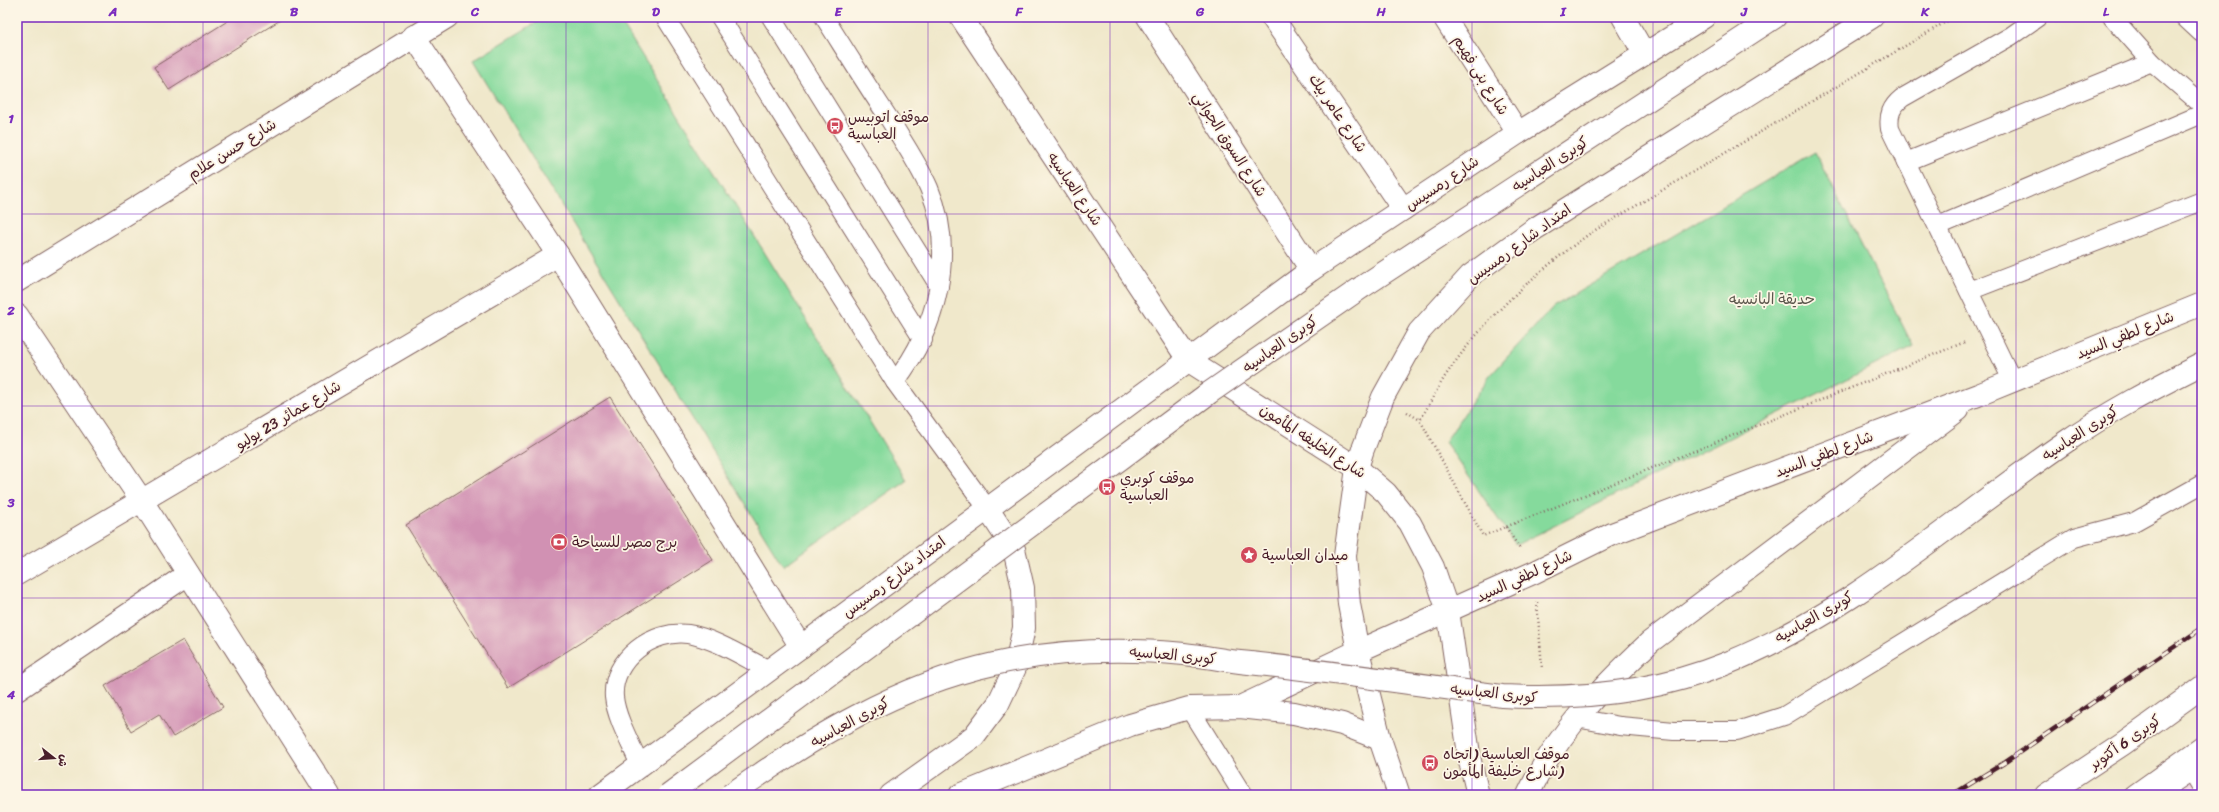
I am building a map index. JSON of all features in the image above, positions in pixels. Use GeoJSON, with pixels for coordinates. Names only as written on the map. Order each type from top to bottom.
{"type":"FeatureCollection","features":[{"type":"Feature","properties":{"kind":"main road","name":"شارع حسن علام"},"geometry":{"type":"LineString","coordinates":[[17,281],[445,17]]}},
{"type":"Feature","properties":{"kind":"main road","name":"شارع العباسيه"},"geometry":{"type":"LineString","coordinates":[[961,17],[1189,361]]}},
{"type":"Feature","properties":{"kind":"main road","name":"شارع السوق الجواني"},"geometry":{"type":"LineString","coordinates":[[1148,17],[1311,270]]}},
{"type":"Feature","properties":{"kind":"main road","name":"شارع عامر بيك"},"geometry":{"type":"LineString","coordinates":[[1272,17],[1403,209]]}},
{"type":"Feature","properties":{"kind":"main road","name":"شارع بنى فهيم"},"geometry":{"type":"LineString","coordinates":[[1444,17],[1518,133]]}},
{"type":"Feature","properties":{"kind":"main road"},"geometry":{"type":"LineString","coordinates":[[1623,17],[1644,53]]}},
{"type":"Feature","properties":{"kind":"main road","name":"شارع رمسيس"},"geometry":{"type":"LineString","coordinates":[[1189,361],[1256,309],[1311,270],[1518,133],[1644,53],[1704,17]]}},
{"type":"Feature","properties":{"kind":"main road","name":"كوبرى العباسيه"},"geometry":{"type":"LineString","coordinates":[[668,795],[1209,392],[1362,286],[1775,17]]}},
{"type":"Feature","properties":{"kind":"main road","name":"امتداد شارع رمسيس"},"geometry":{"type":"LineString","coordinates":[[1358,650],[1349,604],[1345,556],[1357,468],[1383,397],[1419,332],[1470,276],[1533,230],[1872,17]]}},
{"type":"Feature","properties":{"kind":"main road"},"geometry":{"type":"LineString","coordinates":[[2187,17],[2202,31]]}},
{"type":"Feature","properties":{"kind":"main road"},"geometry":{"type":"LineString","coordinates":[[414,36],[558,255],[801,647]]}},
{"type":"Feature","properties":{"kind":"main road","name":"شارع عمائر 23 يوليو"},"geometry":{"type":"LineString","coordinates":[[17,574],[558,255]]}},
{"type":"Feature","properties":{"kind":"main road","name":"شارع لطفي السيد"},"geometry":{"type":"LineString","coordinates":[[1448,610],[1535,572],[1612,534],[1978,395],[2202,304]]}},
{"type":"Feature","properties":{"kind":"main road"},"geometry":{"type":"LineString","coordinates":[[17,315],[142,501],[329,795]]}},
{"type":"Feature","properties":{"kind":"main road","name":"شارع الخليفه المأمون"},"geometry":{"type":"LineString","coordinates":[[1189,361],[1357,468],[1386,493],[1410,523],[1433,567],[1448,610],[1470,761],[1478,795]]}},
{"type":"Feature","properties":{"kind":"main road","name":"امتداد شارع رمسيس"},"geometry":{"type":"LineString","coordinates":[[600,795],[987,508],[1189,361]]}},
{"type":"Feature","properties":{"kind":"main road","name":"كوبرى العباسيه"},"geometry":{"type":"LineString","coordinates":[[730,795],[786,758],[847,722],[894,698],[942,679],[993,664],[1034,656],[1081,652],[1184,654],[1502,696],[1547,698],[1586,697],[1633,690],[1687,677],[1724,665],[1761,648],[1838,605],[1882,576],[2090,425],[2157,386],[2202,364]]}},
{"type":"Feature","properties":{"kind":"main road"},"geometry":{"type":"LineString","coordinates":[[1528,795],[1549,755],[1576,718],[1612,678],[1650,642],[1978,395]]}},
{"type":"Feature","properties":{"kind":"main road"},"geometry":{"type":"LineString","coordinates":[[891,795],[974,736],[998,704],[1015,668],[1024,628],[1023,588],[1014,549],[987,508]]}},
{"type":"Feature","properties":{"kind":"main road"},"geometry":{"type":"LineString","coordinates":[[17,690],[188,574]]}},
{"type":"Feature","properties":{"kind":"main road"},"geometry":{"type":"LineString","coordinates":[[1240,707],[1358,650],[1448,610]]}},
{"type":"Feature","properties":{"kind":"main road"},"geometry":{"type":"LineString","coordinates":[[1358,650],[1380,738],[1399,795]]}},
{"type":"Feature","properties":{"kind":"main road","name":"كوبرى 6 أكتوبر"},"geometry":{"type":"LineString","coordinates":[[2046,795],[2202,687]]}},
{"type":"Feature","properties":{"kind":"main road"},"geometry":{"type":"LineString","coordinates":[[960,795],[1130,725],[1189,708],[1240,707],[1294,713],[1342,724],[1380,738]]}},
{"type":"Feature","properties":{"kind":"main road"},"geometry":{"type":"LineString","coordinates":[[2136,795],[2202,748]]}},
{"type":"Feature","properties":{"kind":"lane"},"geometry":{"type":"LineString","coordinates":[[665,17],[895,382],[987,508]]}},
{"type":"Feature","properties":{"kind":"lane"},"geometry":{"type":"LineString","coordinates":[[720,17],[923,340]]}},
{"type":"Feature","properties":{"kind":"lane"},"geometry":{"type":"LineString","coordinates":[[771,17],[939,286]]}},
{"type":"Feature","properties":{"kind":"lane"},"geometry":{"type":"LineString","coordinates":[[824,17],[915,160],[929,189],[938,220],[942,253],[939,286],[933,314],[923,340],[910,362],[895,382]]}},
{"type":"Feature","properties":{"kind":"lane"},"geometry":{"type":"LineString","coordinates":[[2012,380],[1890,129],[1890,111],[1895,104],[2011,36],[2038,17]]}},
{"type":"Feature","properties":{"kind":"lane"},"geometry":{"type":"LineString","coordinates":[[2112,17],[2152,62],[2202,105]]}},
{"type":"Feature","properties":{"kind":"lane"},"geometry":{"type":"LineString","coordinates":[[1906,162],[2152,62]]}},
{"type":"Feature","properties":{"kind":"lane"},"geometry":{"type":"LineString","coordinates":[[1938,226],[2202,114]]}},
{"type":"Feature","properties":{"kind":"lane"},"geometry":{"type":"LineString","coordinates":[[1969,291],[2202,201]]}},
{"type":"Feature","properties":{"kind":"lane"},"geometry":{"type":"LineString","coordinates":[[1576,718],[1620,726],[1674,730],[1737,730],[1784,716],[2074,538],[2134,522],[2202,484]]}},
{"type":"Feature","properties":{"kind":"lane"},"geometry":{"type":"LineString","coordinates":[[640,765],[619,714],[614,696],[617,679],[625,662],[637,649],[652,639],[670,634],[688,634],[705,639],[769,670]]}},
{"type":"Feature","properties":{"kind":"lane"},"geometry":{"type":"LineString","coordinates":[[1189,708],[1243,795]]}},
{"type":"Feature","properties":{"kind":"lane"},"geometry":{"type":"LineString","coordinates":[[2156,795],[2197,768],[2202,788]]}},
{"type":"Feature","properties":{"kind":"path"},"geometry":{"type":"LineString","coordinates":[[1954,17],[1592,232],[1557,257],[1487,322],[1452,366],[1420,420],[1483,536],[1989,332]]}},
{"type":"Feature","properties":{"kind":"path"},"geometry":{"type":"LineString","coordinates":[[1506,527],[1535,572],[1543,675]]}},
{"type":"Feature","properties":{"kind":"shaded area"},"geometry":{"type":"Polygon","coordinates":[[[2202,763],[2202,795],[2154,795],[2202,763]]]}},
{"type":"Feature","properties":{"kind":"green space"},"geometry":{"type":"Polygon","coordinates":[[[545,17],[618,17],[906,480],[783,566],[473,61],[545,17]]]}},
{"type":"Feature","properties":{"kind":"green space","name":"حديقة البانسيه"},"geometry":{"type":"Polygon","coordinates":[[[1815,152],[1913,346],[1516,545],[1445,442],[1489,377],[1553,307],[1815,152]]]}},
{"type":"Feature","properties":{"kind":"building"},"geometry":{"type":"Polygon","coordinates":[[[234,17],[285,17],[169,90],[154,67],[234,17]]]}},
{"type":"Feature","properties":{"kind":"building","name":"برج مصر للسياحة"},"geometry":{"type":"Polygon","coordinates":[[[610,397],[713,560],[508,688],[406,525],[610,397]]]}},
{"type":"Feature","properties":{"kind":"building"},"geometry":{"type":"Polygon","coordinates":[[[183,640],[223,707],[173,737],[159,714],[131,731],[105,686],[183,640]]]}},
{"type":"Feature","properties":{"kind":"railway"},"geometry":{"type":"LineString","coordinates":[[1952,795],[2004,763],[2202,628]]}},
{"type":"Feature","properties":{"kind":"place","name":"موقف اتوبيس العباسية"},"geometry":{"type":"Point","coordinates":[835,126]}},
{"type":"Feature","properties":{"kind":"place","name":"موقف كوبري العباسية"},"geometry":{"type":"Point","coordinates":[1107,487]}},
{"type":"Feature","properties":{"kind":"place","name":"برج مصر للسياحة"},"geometry":{"type":"Point","coordinates":[559,542]}},
{"type":"Feature","properties":{"kind":"place","name":"ميدان العباسية"},"geometry":{"type":"Point","coordinates":[1249,555]}},
{"type":"Feature","properties":{"kind":"place","name":"موقف العباسية (اتجاه شارع خليفة المأمون)"},"geometry":{"type":"Point","coordinates":[1430,763]}}]}
